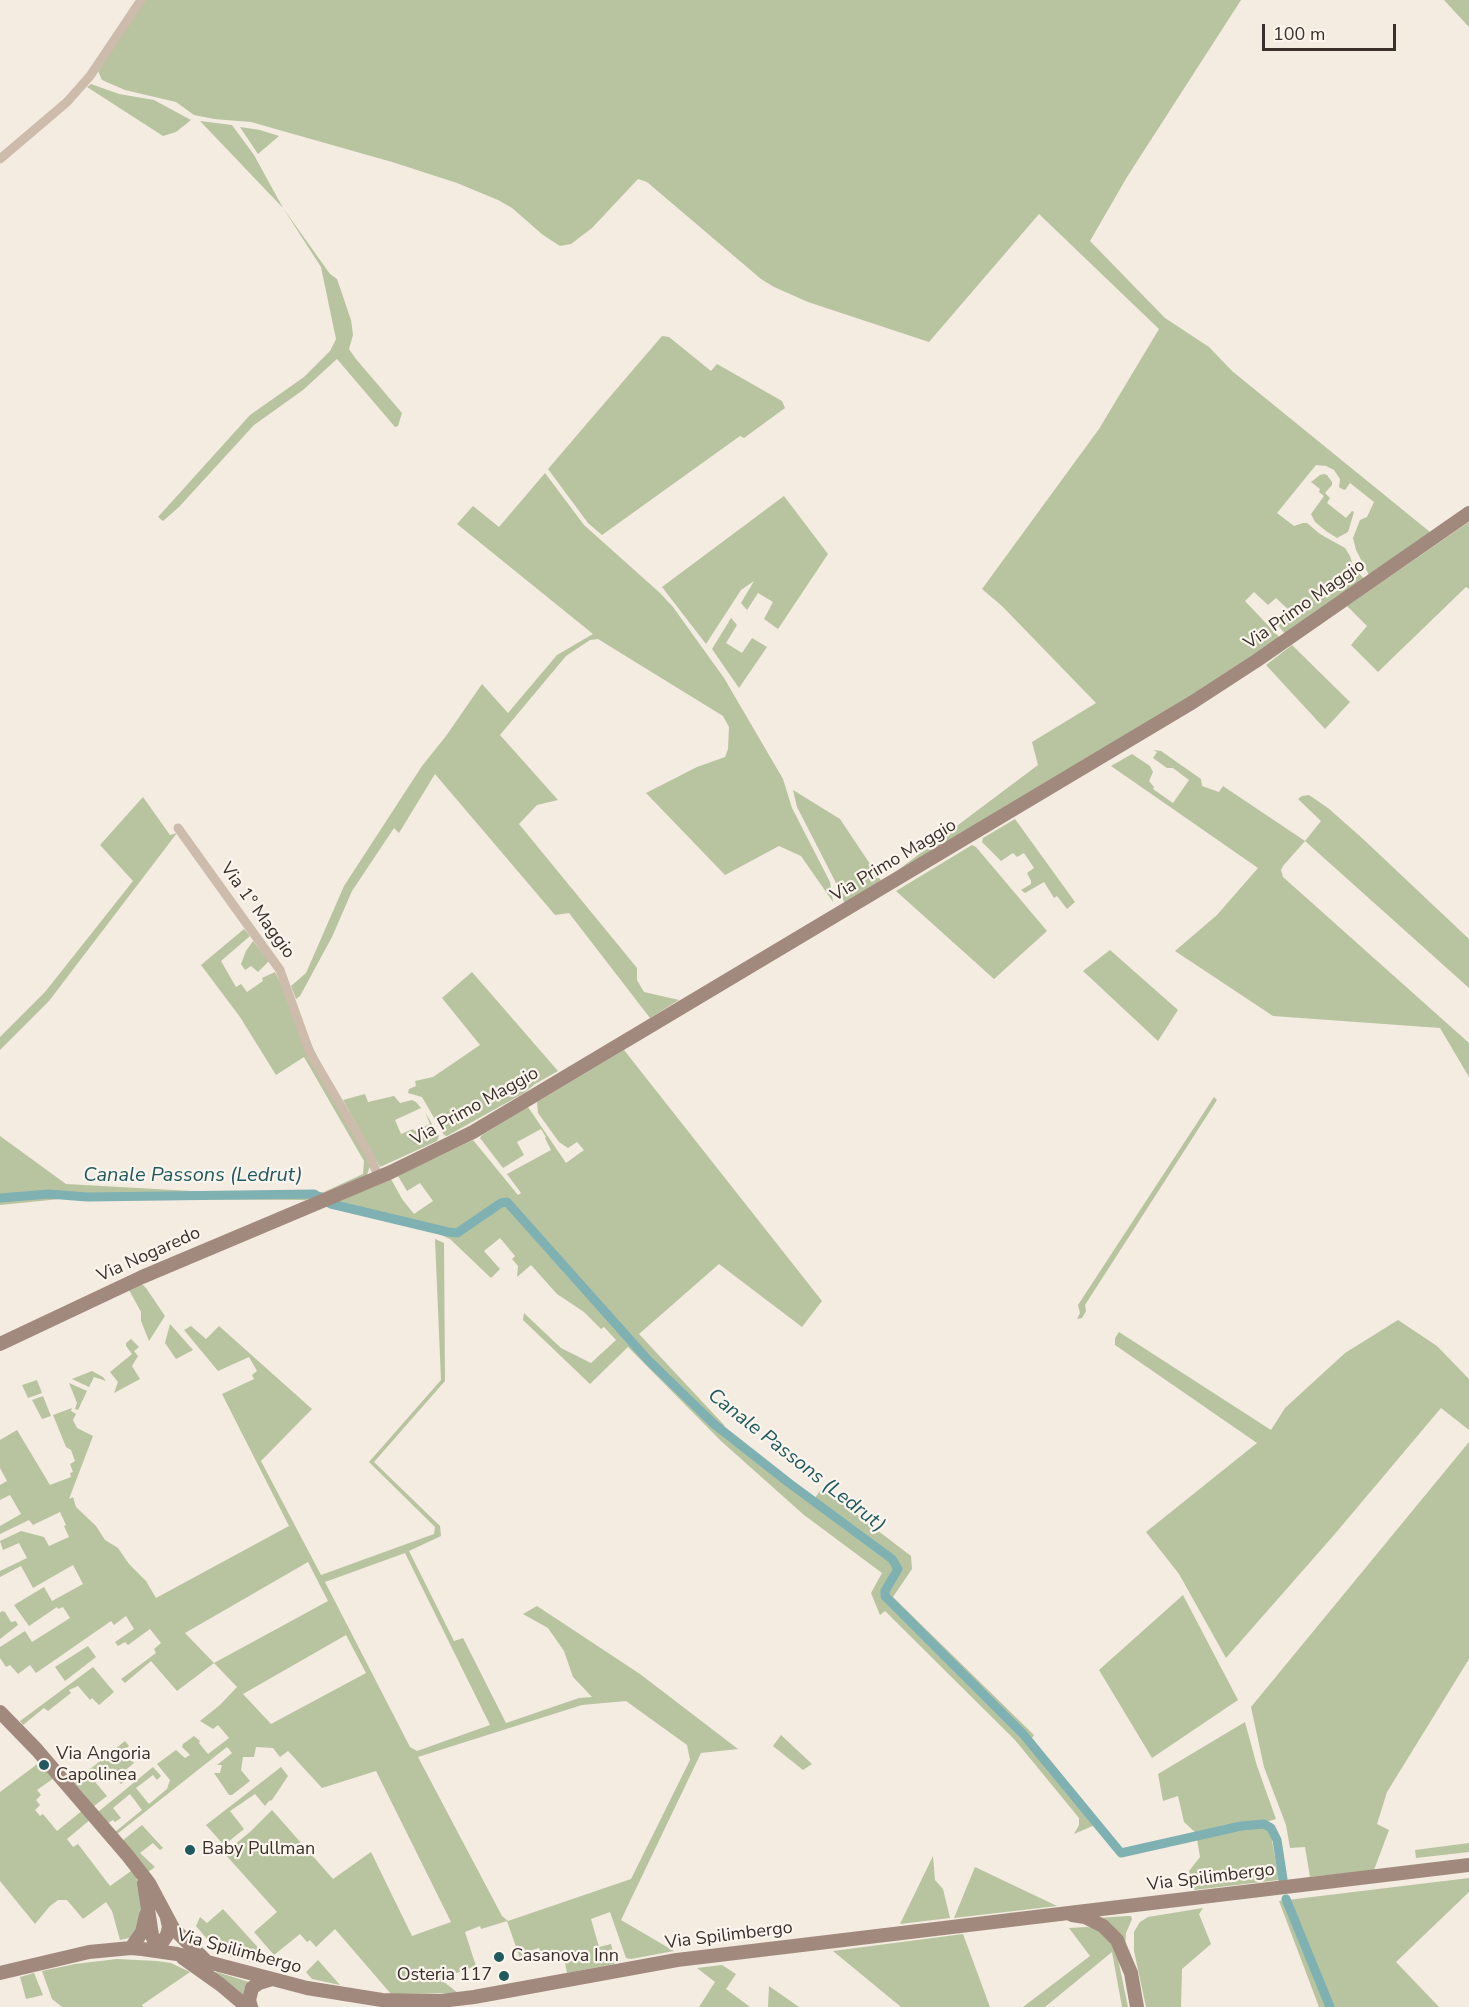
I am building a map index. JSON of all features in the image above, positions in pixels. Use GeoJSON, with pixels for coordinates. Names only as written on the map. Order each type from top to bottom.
{"type":"FeatureCollection","features":[{"type":"Feature","properties":{"kind":"street"},"geometry":{"type":"LineString","coordinates":[[0,159],[67,102],[90,76],[141,0]]}},
{"type":"Feature","properties":{"kind":"street","name":"Via Primo Maggio"},"geometry":{"type":"LineString","coordinates":[[322,1201],[435,1152],[483,1126],[1193,702],[1469,513]]}},
{"type":"Feature","properties":{"kind":"street","name":"Via 1° Maggio"},"geometry":{"type":"LineString","coordinates":[[178,828],[280,970],[310,1053],[369,1154],[379,1178]]}},
{"type":"Feature","properties":{"kind":"street","name":"Via Nogaredo"},"geometry":{"type":"LineString","coordinates":[[0,1344],[142,1277],[322,1201]]}},
{"type":"Feature","properties":{"kind":"street"},"geometry":{"type":"LineString","coordinates":[[0,1712],[37,1750],[137,1868],[149,1883],[167,1918],[179,1935],[207,1961]]}},
{"type":"Feature","properties":{"kind":"street","name":"Via Spilimbergo"},"geometry":{"type":"LineString","coordinates":[[0,1973],[89,1953],[131,1948],[177,1953],[307,1988],[359,1997],[441,2001],[677,1960],[1469,1865]]}},
{"type":"Feature","properties":{"kind":"street"},"geometry":{"type":"LineString","coordinates":[[137,1868],[145,1886],[152,1935],[157,1950]]}},
{"type":"Feature","properties":{"kind":"street"},"geometry":{"type":"LineString","coordinates":[[131,1948],[142,1932],[148,1904]]}},
{"type":"Feature","properties":{"kind":"street"},"geometry":{"type":"LineString","coordinates":[[1061,1914],[1085,1917],[1108,1929],[1121,1947],[1131,1973],[1137,2007]]}},
{"type":"Feature","properties":{"kind":"street"},"geometry":{"type":"LineString","coordinates":[[157,1950],[167,1935],[169,1927],[167,1918]]}},
{"type":"Feature","properties":{"kind":"street"},"geometry":{"type":"LineString","coordinates":[[177,1953],[249,2007]]}},
{"type":"Feature","properties":{"kind":"street"},"geometry":{"type":"LineString","coordinates":[[249,2007],[252,1988],[272,1979]]}},
{"type":"Feature","properties":{"kind":"green space"},"geometry":{"type":"Polygon","coordinates":[[[145,0],[1241,0],[1127,177],[1090,241],[1165,318],[1209,347],[1232,371],[1430,532],[1369,575],[1356,550],[1353,538],[1360,520],[1367,517],[1374,502],[1350,483],[1345,490],[1342,489],[1339,487],[1340,479],[1334,470],[1316,465],[1277,513],[1294,526],[1307,523],[1320,534],[1345,548],[1353,566],[1364,579],[1285,634],[1278,625],[1291,612],[1276,598],[1268,605],[1254,592],[1245,601],[1280,638],[1195,695],[882,882],[1038,765],[1032,742],[1096,703],[1002,606],[982,589],[1099,429],[1159,329],[1039,214],[929,342],[808,302],[774,287],[761,279],[647,182],[638,179],[592,228],[571,244],[560,246],[543,235],[512,208],[457,183],[251,122],[194,115],[176,102],[125,90],[102,80],[98,71],[145,0]]]}},
{"type":"Feature","properties":{"kind":"green space"},"geometry":{"type":"Polygon","coordinates":[[[1444,0],[1469,0],[1469,27],[1444,0]]]}},
{"type":"Feature","properties":{"kind":"green space"},"geometry":{"type":"Polygon","coordinates":[[[91,84],[119,94],[154,100],[191,120],[176,132],[163,136],[87,87],[91,84]]]}},
{"type":"Feature","properties":{"kind":"green space"},"geometry":{"type":"Polygon","coordinates":[[[200,121],[232,125],[254,155],[283,208],[200,121]]]}},
{"type":"Feature","properties":{"kind":"green space"},"geometry":{"type":"Polygon","coordinates":[[[240,127],[260,130],[279,136],[258,154],[240,127]]]}},
{"type":"Feature","properties":{"kind":"green space"},"geometry":{"type":"Polygon","coordinates":[[[283,208],[330,274],[337,279],[351,320],[353,335],[349,349],[402,413],[398,426],[395,427],[337,359],[303,390],[254,425],[179,507],[163,521],[158,517],[250,415],[304,377],[330,351],[336,339],[321,267],[283,208]]]}},
{"type":"Feature","properties":{"kind":"green space"},"geometry":{"type":"Polygon","coordinates":[[[662,336],[669,337],[711,371],[717,364],[782,401],[785,408],[744,438],[740,436],[602,535],[588,523],[548,469],[662,336]]]}},
{"type":"Feature","properties":{"kind":"green space"},"geometry":{"type":"Polygon","coordinates":[[[545,473],[584,525],[673,607],[724,678],[783,779],[792,808],[830,882],[833,902],[801,856],[779,846],[725,875],[646,793],[697,767],[725,757],[728,749],[729,727],[723,716],[598,639],[590,640],[566,656],[500,735],[558,800],[537,805],[519,824],[637,968],[637,980],[644,992],[679,1000],[650,1018],[569,913],[555,915],[435,774],[399,833],[394,828],[352,891],[332,937],[300,996],[296,999],[291,986],[306,973],[344,886],[422,766],[482,684],[508,713],[557,655],[593,634],[457,524],[473,506],[499,527],[545,473]]]}},
{"type":"Feature","properties":{"kind":"green space"},"geometry":{"type":"Polygon","coordinates":[[[1324,474],[1332,482],[1325,493],[1330,498],[1327,503],[1346,518],[1352,511],[1354,512],[1348,532],[1337,538],[1315,522],[1311,514],[1324,496],[1319,492],[1320,489],[1311,482],[1324,474]]]}},
{"type":"Feature","properties":{"kind":"green space"},"geometry":{"type":"Polygon","coordinates":[[[784,496],[828,554],[778,629],[764,619],[773,602],[758,593],[747,610],[741,603],[754,581],[741,590],[706,644],[662,587],[784,496]]]}},
{"type":"Feature","properties":{"kind":"green space"},"geometry":{"type":"Polygon","coordinates":[[[1469,522],[1469,589],[1466,587],[1378,672],[1351,645],[1367,626],[1347,606],[1469,522]]]}},
{"type":"Feature","properties":{"kind":"green space"},"geometry":{"type":"Polygon","coordinates":[[[731,618],[737,625],[726,643],[742,653],[752,638],[767,647],[739,688],[712,649],[731,618]]]}},
{"type":"Feature","properties":{"kind":"green space"},"geometry":{"type":"Polygon","coordinates":[[[1292,645],[1350,702],[1325,729],[1266,665],[1292,645]]]}},
{"type":"Feature","properties":{"kind":"green space"},"geometry":{"type":"Polygon","coordinates":[[[1153,750],[1161,751],[1201,779],[1202,786],[1219,792],[1223,786],[1305,841],[1283,866],[1281,870],[1283,877],[1469,1043],[1469,1077],[1440,1028],[1273,1016],[1175,951],[1217,915],[1258,868],[1111,766],[1132,754],[1150,766],[1153,772],[1149,781],[1153,789],[1173,803],[1189,780],[1173,768],[1167,768],[1153,758],[1157,752],[1153,750]]]}},
{"type":"Feature","properties":{"kind":"green space"},"geometry":{"type":"Polygon","coordinates":[[[793,790],[840,819],[882,882],[848,902],[844,902],[797,807],[793,790]]]}},
{"type":"Feature","properties":{"kind":"green space"},"geometry":{"type":"Polygon","coordinates":[[[1309,795],[1328,808],[1362,838],[1469,939],[1469,988],[1305,841],[1321,821],[1298,799],[1309,795]]]}},
{"type":"Feature","properties":{"kind":"green space"},"geometry":{"type":"Polygon","coordinates":[[[143,797],[170,835],[177,833],[49,1001],[0,1050],[0,1037],[45,992],[133,881],[100,845],[143,797]]]}},
{"type":"Feature","properties":{"kind":"green space"},"geometry":{"type":"Polygon","coordinates":[[[1015,819],[1075,902],[1067,909],[1057,896],[1054,898],[1044,882],[1025,893],[1021,890],[1031,884],[1027,873],[1034,868],[1024,853],[1017,857],[1013,853],[1001,861],[982,842],[983,838],[1015,819]]]}},
{"type":"Feature","properties":{"kind":"green space"},"geometry":{"type":"Polygon","coordinates":[[[972,845],[1047,931],[994,979],[896,891],[972,845]]]}},
{"type":"Feature","properties":{"kind":"green space"},"geometry":{"type":"Polygon","coordinates":[[[244,929],[250,936],[221,961],[236,987],[241,984],[247,992],[263,981],[262,978],[275,972],[368,1158],[370,1166],[367,1175],[306,1200],[60,1199],[0,1205],[0,1136],[66,1184],[191,1191],[324,1192],[363,1174],[364,1161],[304,1057],[276,1075],[240,1017],[201,965],[244,929]]]}},
{"type":"Feature","properties":{"kind":"green space"},"geometry":{"type":"Polygon","coordinates":[[[253,941],[269,961],[258,972],[251,966],[245,970],[241,964],[253,941]]]}},
{"type":"Feature","properties":{"kind":"green space"},"geometry":{"type":"Polygon","coordinates":[[[1110,950],[1178,1010],[1158,1041],[1083,971],[1110,950]]]}},
{"type":"Feature","properties":{"kind":"green space"},"geometry":{"type":"Polygon","coordinates":[[[472,972],[558,1071],[524,1093],[447,1136],[444,1135],[422,1097],[408,1093],[409,1089],[416,1086],[415,1081],[433,1077],[480,1045],[442,998],[472,972]]]}},
{"type":"Feature","properties":{"kind":"green space"},"geometry":{"type":"Polygon","coordinates":[[[624,1050],[822,1301],[802,1327],[719,1264],[639,1334],[724,1425],[729,1439],[738,1438],[757,1456],[815,1498],[822,1488],[911,1556],[912,1569],[893,1597],[1034,1735],[1032,1738],[1099,1822],[1095,1825],[1074,1834],[1079,1825],[1079,1818],[1015,1740],[885,1611],[880,1615],[871,1593],[882,1573],[804,1515],[721,1441],[628,1347],[590,1384],[523,1320],[524,1313],[561,1348],[591,1363],[616,1340],[604,1327],[601,1329],[584,1312],[557,1294],[531,1265],[517,1277],[518,1266],[512,1259],[515,1256],[500,1238],[484,1251],[500,1269],[491,1278],[450,1239],[439,1234],[330,1208],[326,1205],[391,1179],[414,1214],[433,1201],[420,1183],[407,1191],[398,1176],[473,1140],[518,1195],[521,1193],[507,1174],[551,1150],[546,1137],[541,1129],[517,1142],[524,1155],[503,1168],[480,1138],[482,1135],[528,1107],[566,1163],[584,1150],[577,1142],[568,1148],[559,1142],[538,1113],[537,1102],[624,1050]]]}},
{"type":"Feature","properties":{"kind":"green space"},"geometry":{"type":"Polygon","coordinates":[[[365,1094],[368,1102],[394,1096],[400,1103],[412,1100],[416,1102],[421,1108],[395,1120],[401,1134],[430,1124],[425,1112],[439,1136],[437,1141],[380,1167],[343,1100],[365,1094]]]}},
{"type":"Feature","properties":{"kind":"green space"},"geometry":{"type":"Polygon","coordinates":[[[1214,1097],[1217,1100],[1085,1305],[1086,1311],[1082,1318],[1077,1319],[1080,1313],[1078,1305],[1214,1097]]]}},
{"type":"Feature","properties":{"kind":"green space"},"geometry":{"type":"Polygon","coordinates":[[[435,1239],[444,1243],[445,1381],[374,1462],[440,1526],[441,1536],[409,1551],[454,1641],[463,1638],[506,1723],[579,1698],[592,1697],[573,1677],[564,1651],[548,1628],[523,1614],[537,1606],[640,1674],[738,1749],[701,1753],[621,1920],[674,1951],[626,1958],[610,1912],[591,1919],[599,1947],[611,1944],[614,1964],[567,1973],[565,1963],[584,1957],[582,1950],[562,1956],[560,1953],[543,1958],[539,1948],[529,1951],[530,1958],[521,1961],[507,1921],[481,1929],[480,1926],[465,1932],[476,1966],[440,1979],[458,1993],[391,1994],[335,1929],[316,1947],[300,1934],[274,1955],[254,1932],[277,1912],[224,1853],[272,1810],[333,1879],[371,1852],[412,1936],[451,1922],[376,1771],[322,1788],[288,1751],[280,1757],[273,1748],[256,1747],[254,1757],[243,1757],[241,1770],[250,1781],[229,1795],[214,1773],[220,1773],[222,1765],[217,1765],[232,1753],[227,1747],[117,1834],[115,1832],[142,1810],[130,1794],[113,1808],[121,1818],[115,1822],[113,1820],[108,1823],[98,1812],[153,1767],[161,1776],[157,1780],[153,1775],[136,1788],[149,1804],[167,1789],[170,1780],[157,1764],[176,1750],[185,1758],[190,1755],[182,1747],[194,1736],[208,1754],[229,1738],[218,1725],[213,1729],[200,1721],[237,1687],[214,1663],[177,1691],[151,1661],[125,1683],[121,1679],[156,1653],[154,1649],[161,1643],[150,1629],[128,1645],[125,1642],[118,1646],[115,1642],[134,1629],[126,1616],[114,1625],[111,1621],[36,1673],[30,1665],[18,1674],[10,1665],[6,1667],[0,1658],[0,1647],[25,1631],[32,1642],[70,1618],[63,1607],[58,1609],[57,1607],[29,1626],[14,1605],[44,1587],[52,1601],[83,1584],[73,1565],[33,1588],[21,1566],[0,1577],[0,1571],[27,1558],[19,1543],[3,1550],[0,1541],[21,1531],[44,1537],[49,1546],[69,1537],[60,1512],[33,1525],[29,1520],[0,1534],[0,1526],[21,1514],[10,1495],[0,1500],[0,1485],[7,1481],[0,1468],[0,1440],[17,1430],[50,1485],[71,1477],[70,1473],[73,1472],[70,1464],[75,1461],[71,1450],[66,1447],[53,1415],[72,1408],[71,1411],[76,1414],[73,1420],[77,1428],[93,1436],[69,1499],[73,1497],[76,1507],[96,1526],[105,1540],[118,1548],[129,1564],[146,1581],[156,1598],[289,1526],[222,1394],[254,1379],[252,1375],[257,1371],[249,1357],[218,1371],[184,1330],[191,1326],[206,1339],[219,1326],[312,1409],[261,1461],[321,1575],[434,1534],[435,1527],[369,1462],[441,1380],[435,1239]],[[405,1553],[325,1582],[410,1747],[417,1751],[490,1725],[405,1553]],[[308,1562],[185,1633],[214,1663],[328,1601],[308,1562]],[[346,1635],[243,1694],[271,1724],[366,1673],[346,1635]],[[626,1701],[582,1705],[418,1757],[502,1916],[508,1921],[631,1879],[690,1760],[687,1745],[626,1701]]]}},
{"type":"Feature","properties":{"kind":"green space"},"geometry":{"type":"Polygon","coordinates":[[[140,1285],[146,1288],[165,1316],[149,1341],[141,1321],[141,1312],[129,1290],[140,1285]]]}},
{"type":"Feature","properties":{"kind":"green space"},"geometry":{"type":"Polygon","coordinates":[[[1398,1320],[1437,1346],[1469,1379],[1469,1430],[1441,1408],[1226,1658],[1179,1574],[1146,1532],[1257,1443],[1115,1345],[1115,1338],[1119,1332],[1271,1430],[1285,1408],[1345,1353],[1398,1320]]]}},
{"type":"Feature","properties":{"kind":"green space"},"geometry":{"type":"Polygon","coordinates":[[[170,1324],[193,1350],[176,1359],[165,1343],[170,1324]]]}},
{"type":"Feature","properties":{"kind":"green space"},"geometry":{"type":"Polygon","coordinates":[[[131,1339],[139,1347],[134,1351],[138,1356],[132,1366],[140,1379],[114,1393],[118,1382],[110,1372],[132,1354],[126,1346],[131,1339]]]}},
{"type":"Feature","properties":{"kind":"green space"},"geometry":{"type":"Polygon","coordinates":[[[92,1371],[106,1381],[94,1377],[89,1387],[72,1379],[92,1371]]]}},
{"type":"Feature","properties":{"kind":"green space"},"geometry":{"type":"Polygon","coordinates":[[[37,1380],[42,1393],[28,1398],[22,1385],[37,1380]]]}},
{"type":"Feature","properties":{"kind":"green space"},"geometry":{"type":"Polygon","coordinates":[[[69,1383],[87,1391],[78,1410],[75,1409],[77,1403],[69,1383]]]}},
{"type":"Feature","properties":{"kind":"green space"},"geometry":{"type":"Polygon","coordinates":[[[43,1396],[51,1416],[42,1419],[32,1400],[43,1396]]]}},
{"type":"Feature","properties":{"kind":"green space"},"geometry":{"type":"Polygon","coordinates":[[[1469,1442],[1469,1659],[1387,1792],[1377,1824],[1389,1830],[1374,1870],[1310,1877],[1305,1847],[1290,1848],[1286,1825],[1264,1767],[1251,1707],[1469,1442]]]}},
{"type":"Feature","properties":{"kind":"green space"},"geometry":{"type":"Polygon","coordinates":[[[1183,1595],[1238,1700],[1152,1758],[1099,1670],[1183,1595]]]}},
{"type":"Feature","properties":{"kind":"green space"},"geometry":{"type":"Polygon","coordinates":[[[2,1611],[11,1622],[16,1621],[18,1625],[0,1639],[0,1613],[2,1611]]]}},
{"type":"Feature","properties":{"kind":"green space"},"geometry":{"type":"Polygon","coordinates":[[[88,1646],[96,1657],[65,1681],[55,1667],[88,1646]]]}},
{"type":"Feature","properties":{"kind":"green space"},"geometry":{"type":"Polygon","coordinates":[[[93,1667],[114,1692],[99,1705],[92,1698],[90,1700],[78,1686],[69,1690],[71,1693],[48,1711],[44,1708],[23,1725],[20,1721],[93,1667]]]}},
{"type":"Feature","properties":{"kind":"green space"},"geometry":{"type":"Polygon","coordinates":[[[1245,1722],[1257,1766],[1276,1819],[1266,1822],[1266,1829],[1271,1835],[1279,1880],[1194,1890],[1189,1871],[1200,1857],[1196,1833],[1184,1822],[1178,1796],[1163,1801],[1158,1774],[1245,1722]]]}},
{"type":"Feature","properties":{"kind":"green space"},"geometry":{"type":"Polygon","coordinates":[[[781,1735],[812,1764],[803,1770],[773,1746],[781,1735]]]}},
{"type":"Feature","properties":{"kind":"green space"},"geometry":{"type":"Polygon","coordinates":[[[125,1741],[129,1746],[124,1750],[134,1763],[123,1772],[128,1779],[121,1784],[108,1769],[95,1780],[107,1796],[94,1806],[74,1782],[125,1741]]]}},
{"type":"Feature","properties":{"kind":"green space"},"geometry":{"type":"Polygon","coordinates":[[[40,1762],[54,1778],[37,1790],[41,1795],[36,1800],[40,1805],[35,1810],[40,1816],[43,1814],[57,1831],[83,1810],[91,1819],[67,1839],[73,1847],[78,1844],[110,1886],[134,1869],[143,1904],[138,1930],[134,1931],[134,1935],[129,1938],[120,1940],[112,1911],[106,1902],[83,1919],[67,1900],[58,1900],[35,1924],[0,1881],[0,1792],[40,1762]]]}},
{"type":"Feature","properties":{"kind":"green space"},"geometry":{"type":"Polygon","coordinates":[[[281,1767],[288,1776],[272,1800],[265,1806],[255,1794],[230,1811],[244,1829],[228,1842],[225,1840],[222,1843],[206,1825],[281,1767]]]}},
{"type":"Feature","properties":{"kind":"green space"},"geometry":{"type":"Polygon","coordinates":[[[142,1825],[163,1848],[160,1850],[153,1843],[140,1853],[155,1867],[148,1872],[122,1841],[142,1825]]]}},
{"type":"Feature","properties":{"kind":"green space"},"geometry":{"type":"Polygon","coordinates":[[[1469,1843],[1469,1852],[1416,1858],[1415,1850],[1469,1843]]]}},
{"type":"Feature","properties":{"kind":"green space"},"geometry":{"type":"Polygon","coordinates":[[[933,1856],[935,1880],[943,1889],[950,1918],[900,1924],[933,1856]]]}},
{"type":"Feature","properties":{"kind":"green space"},"geometry":{"type":"Polygon","coordinates":[[[975,1867],[1057,1906],[954,1918],[975,1867]]]}},
{"type":"Feature","properties":{"kind":"green space"},"geometry":{"type":"Polygon","coordinates":[[[1469,1878],[1469,1892],[1396,1962],[1439,2007],[1319,2007],[1279,1901],[1469,1878]]]}},
{"type":"Feature","properties":{"kind":"green space"},"geometry":{"type":"Polygon","coordinates":[[[1203,1908],[1199,1914],[1211,1944],[1182,1969],[1181,2007],[1146,2007],[1134,1951],[1134,1932],[1140,1922],[1148,1917],[1203,1908]]]}},
{"type":"Feature","properties":{"kind":"green space"},"geometry":{"type":"Polygon","coordinates":[[[223,1909],[263,1953],[262,1965],[219,1953],[196,1926],[200,1917],[207,1923],[223,1909]]]}},
{"type":"Feature","properties":{"kind":"green space"},"geometry":{"type":"Polygon","coordinates":[[[1131,1916],[1132,1919],[1126,1933],[1125,1949],[1097,1918],[1131,1916]]]}},
{"type":"Feature","properties":{"kind":"green space"},"geometry":{"type":"Polygon","coordinates":[[[1069,1928],[1094,1928],[1103,1934],[1116,1949],[1128,2007],[1122,2007],[1112,1952],[1045,2007],[1023,2007],[1090,1956],[1069,1928]]]}},
{"type":"Feature","properties":{"kind":"green space"},"geometry":{"type":"Polygon","coordinates":[[[963,1934],[990,2007],[901,2007],[833,1951],[963,1934]]]}},
{"type":"Feature","properties":{"kind":"green space"},"geometry":{"type":"Polygon","coordinates":[[[117,1959],[171,1963],[190,1972],[142,2005],[143,2007],[62,2007],[52,1999],[42,1971],[117,1959]]]}},
{"type":"Feature","properties":{"kind":"green space"},"geometry":{"type":"Polygon","coordinates":[[[318,1960],[340,1985],[312,1979],[306,1972],[318,1960]]]}},
{"type":"Feature","properties":{"kind":"green space"},"geometry":{"type":"Polygon","coordinates":[[[722,1965],[736,1974],[726,1989],[750,2007],[699,2007],[715,1982],[697,1968],[722,1965]]]}},
{"type":"Feature","properties":{"kind":"green space"},"geometry":{"type":"Polygon","coordinates":[[[34,1973],[43,1995],[26,1999],[20,1977],[34,1973]]]}},
{"type":"Feature","properties":{"kind":"green space"},"geometry":{"type":"Polygon","coordinates":[[[215,1973],[249,1982],[243,1997],[215,1973]]]}},
{"type":"Feature","properties":{"kind":"green space"},"geometry":{"type":"Polygon","coordinates":[[[769,1986],[799,2007],[768,2007],[769,1986]]]}},
{"type":"Feature","properties":{"kind":"waterway","name":"Canale Passons (Ledrut)"},"geometry":{"type":"LineString","coordinates":[[0,1198],[49,1194],[87,1197],[314,1194],[331,1204],[457,1233],[501,1203],[507,1202],[648,1360],[714,1424],[892,1559],[898,1569],[885,1591],[885,1596],[1023,1734],[1121,1853],[1241,1826],[1264,1824],[1271,1828],[1277,1840],[1283,1879]]}},
{"type":"Feature","properties":{"kind":"waterway"},"geometry":{"type":"LineString","coordinates":[[1286,1899],[1330,2007]]}},
{"type":"Feature","properties":{"kind":"place","name":"Via Angoria Capolinea"},"geometry":{"type":"Point","coordinates":[44,1765]}},
{"type":"Feature","properties":{"kind":"place","name":"Baby Pullman"},"geometry":{"type":"Point","coordinates":[190,1850]}},
{"type":"Feature","properties":{"kind":"place","name":"Casanova Inn"},"geometry":{"type":"Point","coordinates":[499,1957]}},
{"type":"Feature","properties":{"kind":"place","name":"Osteria 117"},"geometry":{"type":"Point","coordinates":[504,1976]}}]}
